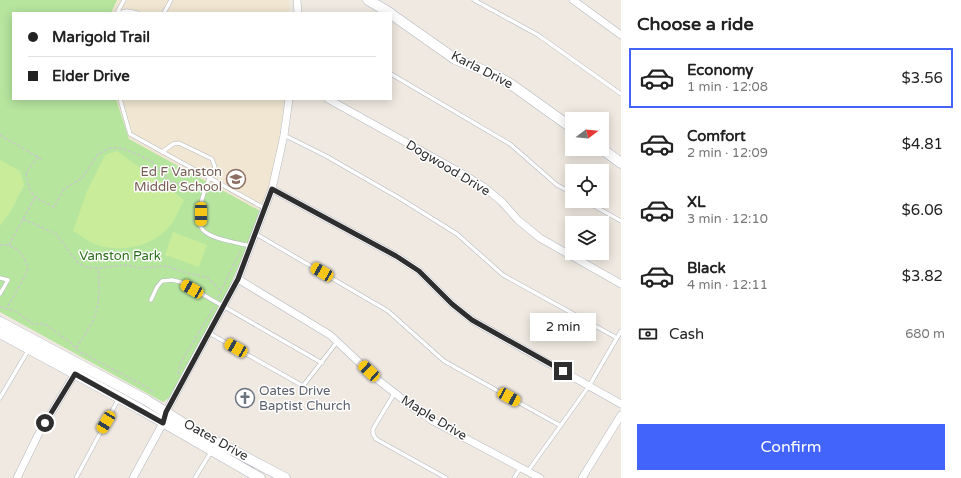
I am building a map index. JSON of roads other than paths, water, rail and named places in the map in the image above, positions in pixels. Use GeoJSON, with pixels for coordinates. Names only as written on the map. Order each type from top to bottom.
{"type":"FeatureCollection","features":[{"type":"Feature","properties":{"kind":"main road","name":"Karla Drive"},"geometry":{"type":"LineString","coordinates":[[368,0],[388,12]]}},
{"type":"Feature","properties":{"kind":"main road","name":"Karla Drive"},"geometry":{"type":"LineString","coordinates":[[392,14],[408,23],[455,58],[497,76],[512,85],[565,123]]}},
{"type":"Feature","properties":{"kind":"main road"},"geometry":{"type":"LineString","coordinates":[[609,154],[621,163]]}},
{"type":"Feature","properties":{"kind":"main road","name":"Oates Drive"},"geometry":{"type":"LineString","coordinates":[[0,322],[120,398],[255,477]]}},
{"type":"Feature","properties":{"kind":"main road","name":"Oates Drive"},"geometry":{"type":"LineString","coordinates":[[0,333],[29,349],[166,412],[194,430],[285,478]]}},
{"type":"Feature","properties":{"kind":"street"},"geometry":{"type":"LineString","coordinates":[[297,0],[298,12]]}},
{"type":"Feature","properties":{"kind":"street"},"geometry":{"type":"LineString","coordinates":[[573,0],[621,34]]}},
{"type":"Feature","properties":{"kind":"street"},"geometry":{"type":"LineString","coordinates":[[133,478],[163,423],[166,412],[238,279],[248,246],[256,234],[272,189],[284,135],[289,100]]}},
{"type":"Feature","properties":{"kind":"street","name":"Dogwood Drive"},"geometry":{"type":"LineString","coordinates":[[330,100],[463,174],[496,197],[518,220],[540,238],[621,284]]}},
{"type":"Feature","properties":{"kind":"street"},"geometry":{"type":"LineString","coordinates":[[272,189],[396,256],[419,271],[452,304],[472,320],[621,404]]}},
{"type":"Feature","properties":{"kind":"street","name":"Maple Drive"},"geometry":{"type":"LineString","coordinates":[[238,279],[330,335],[394,394],[433,421],[540,478]]}},
{"type":"Feature","properties":{"kind":"street"},"geometry":{"type":"LineString","coordinates":[[17,478],[38,435],[77,370]]}},
{"type":"Feature","properties":{"kind":"street"},"geometry":{"type":"LineString","coordinates":[[582,478],[621,415]]}},
{"type":"Feature","properties":{"kind":"street"},"geometry":{"type":"LineString","coordinates":[[255,477],[259,464]]}},
{"type":"Feature","properties":{"kind":"lane"},"geometry":{"type":"LineString","coordinates":[[118,12],[124,0]]}},
{"type":"Feature","properties":{"kind":"lane"},"geometry":{"type":"LineString","coordinates":[[165,12],[171,0]]}},
{"type":"Feature","properties":{"kind":"lane"},"geometry":{"type":"LineString","coordinates":[[474,0],[538,35],[621,94]]}},
{"type":"Feature","properties":{"kind":"lane"},"geometry":{"type":"LineString","coordinates":[[122,12],[132,12]]}},
{"type":"Feature","properties":{"kind":"lane"},"geometry":{"type":"LineString","coordinates":[[392,75],[510,144],[556,185],[565,190]]}},
{"type":"Feature","properties":{"kind":"lane"},"geometry":{"type":"LineString","coordinates":[[120,100],[130,134],[265,209]]}},
{"type":"Feature","properties":{"kind":"lane"},"geometry":{"type":"LineString","coordinates":[[284,135],[326,156],[401,199],[457,234],[503,275],[617,338]]}},
{"type":"Feature","properties":{"kind":"lane"},"geometry":{"type":"LineString","coordinates":[[162,152],[173,144],[179,143],[212,159],[215,168],[201,203],[201,226],[203,231],[212,236],[248,246]]}},
{"type":"Feature","properties":{"kind":"lane"},"geometry":{"type":"LineString","coordinates":[[598,208],[621,221]]}},
{"type":"Feature","properties":{"kind":"lane"},"geometry":{"type":"LineString","coordinates":[[256,234],[388,311],[444,361],[561,426]]}},
{"type":"Feature","properties":{"kind":"lane"},"geometry":{"type":"LineString","coordinates":[[0,278],[8,280],[0,294]]}},
{"type":"Feature","properties":{"kind":"lane"},"geometry":{"type":"LineString","coordinates":[[151,300],[157,287],[162,281],[172,280],[181,282],[322,363]]}},
{"type":"Feature","properties":{"kind":"lane"},"geometry":{"type":"LineString","coordinates":[[528,471],[589,386],[621,331]]}},
{"type":"Feature","properties":{"kind":"lane"},"geometry":{"type":"LineString","coordinates":[[209,332],[303,386],[337,342]]}},
{"type":"Feature","properties":{"kind":"lane"},"geometry":{"type":"LineString","coordinates":[[0,398],[29,349]]}},
{"type":"Feature","properties":{"kind":"lane"},"geometry":{"type":"LineString","coordinates":[[394,394],[374,429],[373,434],[376,439],[446,478]]}},
{"type":"Feature","properties":{"kind":"lane"},"geometry":{"type":"LineString","coordinates":[[76,478],[120,398]]}},
{"type":"Feature","properties":{"kind":"lane"},"geometry":{"type":"LineString","coordinates":[[195,478],[212,451]]}},
{"type":"Feature","properties":{"kind":"lane"},"geometry":{"type":"LineString","coordinates":[[514,478],[521,468]]}},
{"type":"Feature","properties":{"kind":"place","name":"Ed F Vanston Middle School"},"geometry":{"type":"Point","coordinates":[236,179]}},
{"type":"Feature","properties":{"kind":"place","name":"Oates Drive Baptist Church"},"geometry":{"type":"Point","coordinates":[245,398]}},
{"type":"Feature","properties":{"kind":"park label","name":"Vanston Park"},"geometry":{"type":"Point","coordinates":[120,256]}}]}
